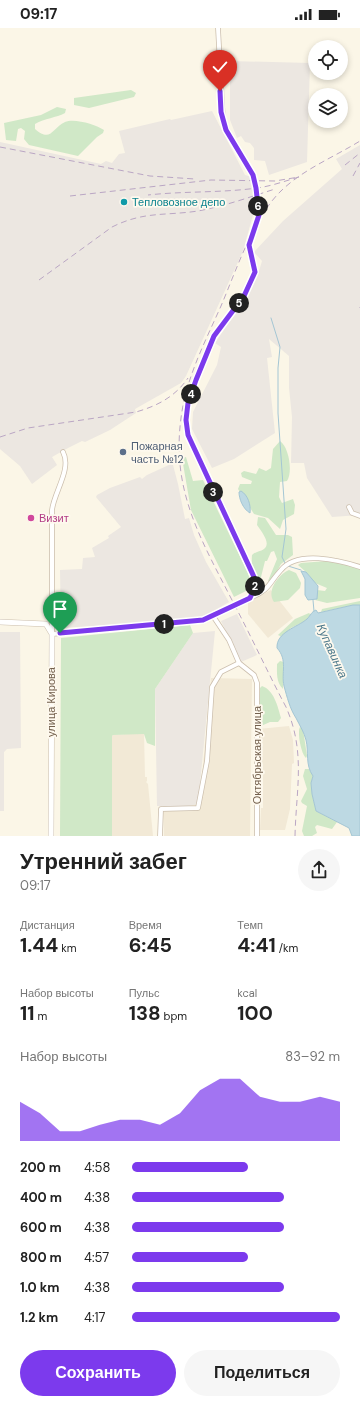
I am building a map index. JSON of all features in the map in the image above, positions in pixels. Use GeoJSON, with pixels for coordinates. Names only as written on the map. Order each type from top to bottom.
{"type":"FeatureCollection","features":[{"type":"Feature","properties":{"kind":"street"},"geometry":{"type":"LineString","coordinates":[[218,28],[223,121],[226,130],[253,175],[259,215],[250,240],[255,272],[251,282],[232,313],[214,336],[188,403],[186,420],[188,435],[254,577],[255,587],[250,598]]}},
{"type":"Feature","properties":{"kind":"street","name":"улица Кирова"},"geometry":{"type":"LineString","coordinates":[[51,836],[52,510],[55,495],[66,465],[63,452]]}},
{"type":"Feature","properties":{"kind":"street"},"geometry":{"type":"LineString","coordinates":[[349,507],[352,513],[360,516]]}},
{"type":"Feature","properties":{"kind":"street"},"geometry":{"type":"LineString","coordinates":[[0,622],[46,624],[52,634],[193,622],[213,616],[268,588],[281,569],[292,561],[332,559],[360,567]]}},
{"type":"Feature","properties":{"kind":"street"},"geometry":{"type":"LineString","coordinates":[[160,836],[161,809],[198,808],[207,761],[212,687],[221,672],[240,663],[229,640],[213,616]]}},
{"type":"Feature","properties":{"kind":"street","name":"Октябрьская улица"},"geometry":{"type":"LineString","coordinates":[[240,663],[254,675],[257,683],[257,836]]}},
{"type":"Feature","properties":{"kind":"shaded area"},"geometry":{"type":"Polygon","coordinates":[[[230,61],[308,63],[308,80],[309,80],[309,88],[308,88],[307,162],[269,175],[265,161],[254,160],[254,148],[250,143],[245,142],[241,136],[237,138],[230,120],[230,61]]]}},
{"type":"Feature","properties":{"kind":"shaded area"},"geometry":{"type":"Polygon","coordinates":[[[212,111],[245,175],[252,177],[256,204],[243,251],[186,376],[181,383],[135,409],[136,413],[110,430],[85,442],[82,441],[52,457],[57,465],[32,484],[20,466],[0,449],[0,142],[101,164],[106,161],[112,163],[119,154],[125,153],[119,131],[212,111]]]}},
{"type":"Feature","properties":{"kind":"shaded area"},"geometry":{"type":"Polygon","coordinates":[[[360,145],[360,515],[332,517],[307,478],[304,463],[291,463],[292,417],[289,388],[289,356],[269,339],[272,357],[267,358],[275,433],[234,459],[212,468],[192,429],[193,412],[217,365],[221,347],[215,343],[240,306],[259,271],[262,261],[254,252],[283,221],[342,169],[336,159],[360,145]]]}},
{"type":"Feature","properties":{"kind":"shaded area"},"geometry":{"type":"Polygon","coordinates":[[[171,464],[173,465],[178,484],[185,519],[189,518],[194,535],[206,562],[229,602],[201,618],[192,620],[61,628],[60,570],[82,569],[83,558],[95,557],[92,548],[109,538],[108,536],[121,527],[96,497],[97,495],[110,488],[140,477],[142,479],[147,475],[171,464]]]}},
{"type":"Feature","properties":{"kind":"shaded area"},"geometry":{"type":"Polygon","coordinates":[[[271,590],[293,618],[268,638],[248,614],[248,602],[271,590]]]}},
{"type":"Feature","properties":{"kind":"shaded area"},"geometry":{"type":"Polygon","coordinates":[[[237,614],[257,655],[241,662],[221,621],[237,614]]]}},
{"type":"Feature","properties":{"kind":"shaded area"},"geometry":{"type":"Polygon","coordinates":[[[215,631],[198,804],[189,806],[157,806],[155,689],[193,633],[215,631]]]}},
{"type":"Feature","properties":{"kind":"shaded area"},"geometry":{"type":"Polygon","coordinates":[[[0,632],[20,632],[21,748],[7,749],[4,752],[4,811],[0,811],[0,632]]]}},
{"type":"Feature","properties":{"kind":"shaded area"},"geometry":{"type":"Polygon","coordinates":[[[211,678],[252,679],[250,836],[164,836],[163,806],[189,806],[201,787],[211,678]]]}},
{"type":"Feature","properties":{"kind":"shaded area"},"geometry":{"type":"Polygon","coordinates":[[[289,726],[293,740],[294,763],[292,764],[290,809],[285,830],[260,830],[261,808],[263,808],[263,764],[261,763],[258,729],[289,726]]]}},
{"type":"Feature","properties":{"kind":"shaded area"},"geometry":{"type":"Polygon","coordinates":[[[144,733],[145,777],[147,777],[146,782],[148,784],[153,836],[112,836],[112,736],[144,733]]]}},
{"type":"Feature","properties":{"kind":"green space"},"geometry":{"type":"Polygon","coordinates":[[[131,90],[136,93],[134,97],[89,108],[74,105],[74,98],[131,90]]]}},
{"type":"Feature","properties":{"kind":"green space"},"geometry":{"type":"Polygon","coordinates":[[[57,107],[66,109],[65,113],[35,124],[35,129],[40,133],[48,135],[65,122],[74,121],[96,126],[104,130],[103,133],[78,156],[29,145],[24,139],[25,131],[21,128],[18,129],[16,141],[6,140],[4,123],[41,115],[57,107]]]}},
{"type":"Feature","properties":{"kind":"green space"},"geometry":{"type":"Polygon","coordinates":[[[280,441],[288,454],[290,472],[287,481],[280,482],[279,497],[282,503],[293,499],[295,505],[294,514],[283,520],[280,529],[268,518],[254,514],[238,489],[240,484],[251,484],[252,481],[242,477],[241,473],[244,471],[256,474],[259,468],[266,471],[271,468],[273,449],[280,441]]]}},
{"type":"Feature","properties":{"kind":"green space"},"geometry":{"type":"Polygon","coordinates":[[[186,457],[193,481],[203,480],[248,573],[251,583],[250,589],[234,597],[191,510],[182,458],[186,457]]]}},
{"type":"Feature","properties":{"kind":"green space"},"geometry":{"type":"Polygon","coordinates":[[[258,517],[265,518],[276,535],[288,535],[292,537],[293,555],[281,564],[271,582],[268,581],[277,559],[274,551],[271,552],[267,561],[265,561],[260,581],[258,581],[253,568],[252,555],[264,549],[267,543],[257,525],[258,517]]]}},
{"type":"Feature","properties":{"kind":"green space"},"geometry":{"type":"Polygon","coordinates":[[[327,561],[340,562],[360,569],[360,598],[327,603],[315,600],[317,599],[317,590],[325,591],[327,588],[315,583],[298,565],[301,563],[327,561]]]}},
{"type":"Feature","properties":{"kind":"green space"},"geometry":{"type":"Polygon","coordinates":[[[289,570],[296,573],[301,583],[300,588],[288,600],[274,602],[271,593],[272,588],[277,579],[289,570]]]}},
{"type":"Feature","properties":{"kind":"green space"},"geometry":{"type":"Polygon","coordinates":[[[360,601],[360,605],[353,605],[321,612],[322,609],[360,601]]]}},
{"type":"Feature","properties":{"kind":"green space"},"geometry":{"type":"Polygon","coordinates":[[[309,613],[311,615],[307,620],[291,628],[282,637],[278,635],[295,619],[309,613]]]}},
{"type":"Feature","properties":{"kind":"green space"},"geometry":{"type":"Polygon","coordinates":[[[190,625],[193,633],[155,689],[155,746],[147,743],[144,734],[112,736],[112,836],[60,836],[61,638],[190,625]]]}},
{"type":"Feature","properties":{"kind":"green space"},"geometry":{"type":"Polygon","coordinates":[[[280,661],[284,662],[283,689],[277,677],[277,664],[280,661]]]}},
{"type":"Feature","properties":{"kind":"green space"},"geometry":{"type":"Polygon","coordinates":[[[262,686],[270,691],[277,704],[281,718],[278,722],[270,722],[261,726],[259,724],[260,688],[262,686]]]}},
{"type":"Feature","properties":{"kind":"green space"},"geometry":{"type":"Polygon","coordinates":[[[300,727],[303,729],[307,756],[306,758],[300,743],[300,727]]]}},
{"type":"Feature","properties":{"kind":"green space"},"geometry":{"type":"Polygon","coordinates":[[[305,769],[309,769],[313,776],[311,783],[316,811],[337,822],[332,829],[317,825],[315,827],[317,833],[312,836],[304,836],[302,831],[307,806],[301,801],[307,789],[303,776],[305,769]]]}},
{"type":"Feature","properties":{"kind":"water"},"geometry":{"type":"Polygon","coordinates":[[[241,491],[246,495],[250,507],[250,513],[243,506],[239,492],[241,491]]]}},
{"type":"Feature","properties":{"kind":"water"},"geometry":{"type":"Polygon","coordinates":[[[301,571],[306,572],[318,586],[317,599],[308,600],[305,595],[305,579],[301,571]]]}},
{"type":"Feature","properties":{"kind":"water","name":"Купавинка"},"geometry":{"type":"Polygon","coordinates":[[[353,605],[360,605],[360,836],[352,836],[349,828],[316,811],[311,783],[313,776],[308,763],[306,740],[288,699],[283,681],[284,667],[282,657],[277,648],[280,638],[288,630],[303,622],[314,611],[316,610],[318,613],[353,605]]]}},
{"type":"Feature","properties":{"kind":"waterway"},"geometry":{"type":"LineString","coordinates":[[271,318],[280,347],[278,368],[278,413],[286,529],[282,557],[285,563]]}},
{"type":"Feature","properties":{"kind":"waterway"},"geometry":{"type":"LineString","coordinates":[[288,566],[301,570]]}},
{"type":"Feature","properties":{"kind":"waterway"},"geometry":{"type":"LineString","coordinates":[[313,600],[314,611]]}},
{"type":"Feature","properties":{"kind":"railway"},"geometry":{"type":"LineString","coordinates":[[295,836],[298,755],[292,724],[286,707],[211,559],[192,515],[185,493],[181,469],[179,445],[181,418],[183,403],[197,360],[254,229],[263,214],[282,190],[309,169],[360,141]]}},
{"type":"Feature","properties":{"kind":"railway"},"geometry":{"type":"LineString","coordinates":[[0,147],[150,176],[195,179]]}},
{"type":"Feature","properties":{"kind":"railway"},"geometry":{"type":"LineString","coordinates":[[345,165],[360,153]]}},
{"type":"Feature","properties":{"kind":"railway"},"geometry":{"type":"LineString","coordinates":[[353,176],[360,163]]}},
{"type":"Feature","properties":{"kind":"railway"},"geometry":{"type":"LineString","coordinates":[[70,196],[211,180],[275,181],[299,177],[257,188],[230,191],[148,195]]}},
{"type":"Feature","properties":{"kind":"railway"},"geometry":{"type":"LineString","coordinates":[[39,280],[112,227],[134,218],[208,209],[275,189]]}},
{"type":"Feature","properties":{"kind":"railway"},"geometry":{"type":"LineString","coordinates":[[0,437],[28,428],[144,410],[171,396],[188,378]]}},
{"type":"Feature","properties":{"kind":"place","name":"Тепловозное депо"},"geometry":{"type":"Point","coordinates":[124,202]}},
{"type":"Feature","properties":{"kind":"place","name":"Пожарная часть №12"},"geometry":{"type":"Point","coordinates":[123,452]}},
{"type":"Feature","properties":{"kind":"place","name":"Визит"},"geometry":{"type":"Point","coordinates":[31,518]}},
{"type":"Feature","properties":{"kind":"route"},"geometry":{"type":"LineString","coordinates":[[60,633],[198,622],[250,598],[255,587],[254,577],[188,435],[186,420],[188,403],[214,336],[244,296],[255,272],[253,257],[249,245],[259,215],[256,188],[253,175],[226,130],[221,112],[220,91]]}}]}
